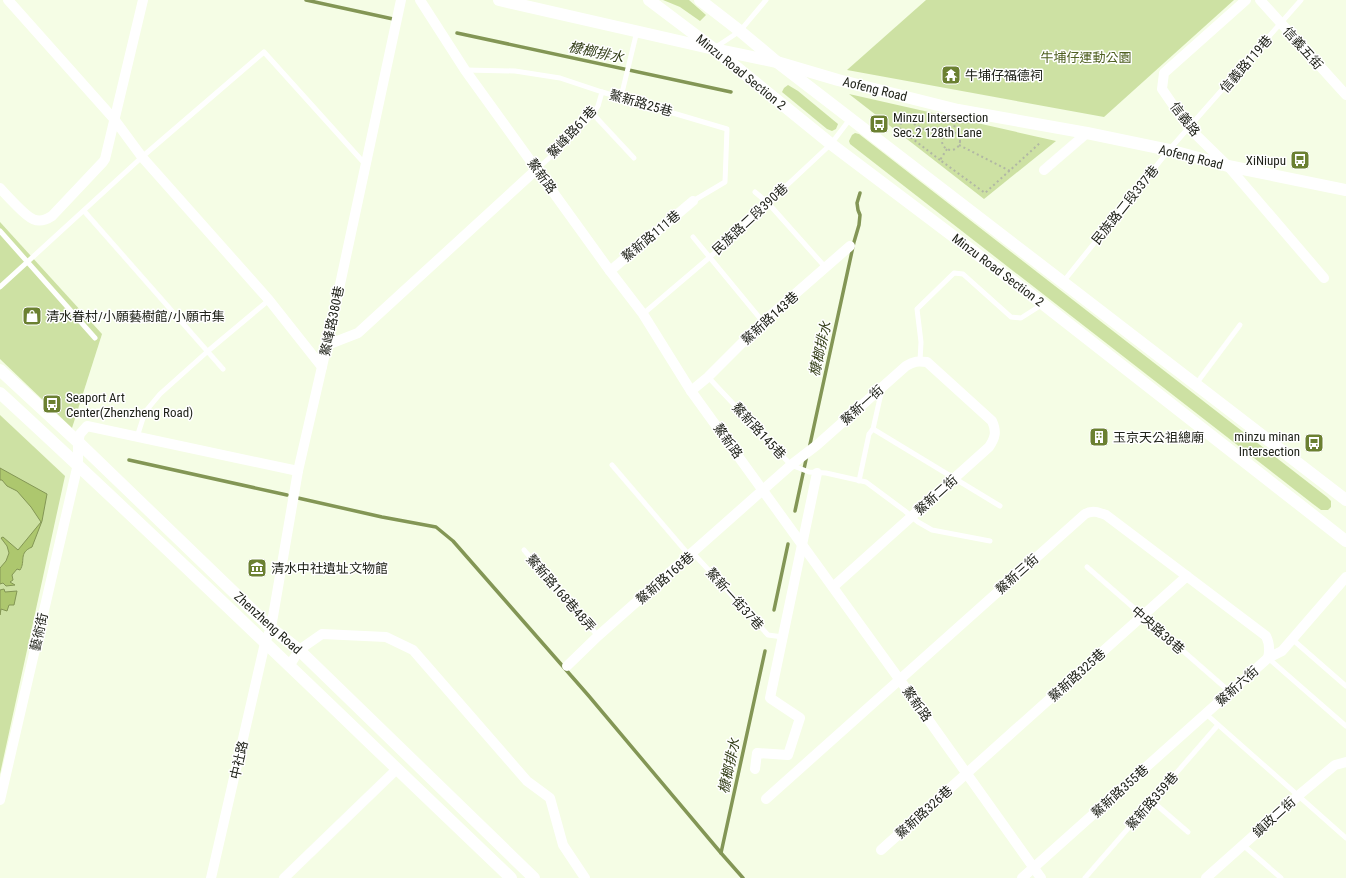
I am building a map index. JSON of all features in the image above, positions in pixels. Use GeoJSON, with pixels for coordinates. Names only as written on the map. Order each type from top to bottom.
{"type":"FeatureCollection","features":[{"type":"Feature","properties":{"kind":"street"},"geometry":{"type":"LineString","coordinates":[[8,0],[114,119],[142,157],[269,300],[322,367]]}},
{"type":"Feature","properties":{"kind":"street"},"geometry":{"type":"LineString","coordinates":[[0,188],[31,219],[38,221],[46,220],[52,216],[103,162],[143,0]]}},
{"type":"Feature","properties":{"kind":"street","name":"鰲峰路380巷"},"geometry":{"type":"LineString","coordinates":[[266,643],[271,628],[298,471],[402,0]]}},
{"type":"Feature","properties":{"kind":"street","name":"鰲新路"},"geometry":{"type":"LineString","coordinates":[[420,0],[465,70],[610,271],[643,314],[691,391],[900,679],[1041,878]]}},
{"type":"Feature","properties":{"kind":"street","name":"Aofeng Road"},"geometry":{"type":"LineString","coordinates":[[499,0],[777,62],[838,80],[958,110],[1087,133],[1169,150],[1228,166],[1346,190]]}},
{"type":"Feature","properties":{"kind":"street","name":"Minzu Road Section 2"},"geometry":{"type":"LineString","coordinates":[[648,0],[714,49],[831,144],[1043,304],[1346,542]]}},
{"type":"Feature","properties":{"kind":"street"},"geometry":{"type":"LineString","coordinates":[[700,0],[777,62],[1346,500]]}},
{"type":"Feature","properties":{"kind":"street","name":"信義路"},"geometry":{"type":"LineString","coordinates":[[1246,0],[1164,73],[1162,89],[1189,128],[1228,166],[1324,278]]}},
{"type":"Feature","properties":{"kind":"street","name":"信義五街"},"geometry":{"type":"LineString","coordinates":[[1260,0],[1346,96]]}},
{"type":"Feature","properties":{"kind":"street"},"geometry":{"type":"LineString","coordinates":[[1044,170],[1087,133]]}},
{"type":"Feature","properties":{"kind":"street"},"geometry":{"type":"LineString","coordinates":[[327,345],[358,333],[537,169]]}},
{"type":"Feature","properties":{"kind":"street","name":"鰲新路111巷"},"geometry":{"type":"LineString","coordinates":[[610,271],[693,201]]}},
{"type":"Feature","properties":{"kind":"street","name":"鰲新路143巷"},"geometry":{"type":"LineString","coordinates":[[691,391],[708,377],[763,322],[850,246]]}},
{"type":"Feature","properties":{"kind":"street","name":"鰲新一街"},"geometry":{"type":"LineString","coordinates":[[764,491],[796,465],[906,366],[913,362],[920,361]]}},
{"type":"Feature","properties":{"kind":"street","name":"鰲新二街"},"geometry":{"type":"LineString","coordinates":[[833,587],[989,447],[994,440],[995,428],[992,422],[927,362],[920,361]]}},
{"type":"Feature","properties":{"kind":"street","name":"Zhenzheng Road"},"geometry":{"type":"LineString","coordinates":[[0,370],[78,442],[271,628],[299,650],[534,878]]}},
{"type":"Feature","properties":{"kind":"street","name":"Zhenzheng Road"},"geometry":{"type":"LineString","coordinates":[[0,393],[78,464],[290,665],[511,878]]}},
{"type":"Feature","properties":{"kind":"street"},"geometry":{"type":"LineString","coordinates":[[78,442],[80,434],[87,426],[298,471]]}},
{"type":"Feature","properties":{"kind":"street","name":"藝術街"},"geometry":{"type":"LineString","coordinates":[[0,796],[78,464],[78,442]]}},
{"type":"Feature","properties":{"kind":"street"},"geometry":{"type":"LineString","coordinates":[[755,769],[757,753],[788,755],[800,718],[770,698],[802,544],[813,472]]}},
{"type":"Feature","properties":{"kind":"street","name":"鰲新路168巷"},"geometry":{"type":"LineString","coordinates":[[567,666],[598,636],[764,491]]}},
{"type":"Feature","properties":{"kind":"street","name":"鰲新三街"},"geometry":{"type":"LineString","coordinates":[[766,799],[1088,512],[1096,511],[1106,515],[1266,636],[1270,650],[1268,658]]}},
{"type":"Feature","properties":{"kind":"street","name":"鰲新路325巷"},"geometry":{"type":"LineString","coordinates":[[967,774],[1187,576]]}},
{"type":"Feature","properties":{"kind":"street","name":"鰲新六街"},"geometry":{"type":"LineString","coordinates":[[1206,714],[1268,658],[1282,650],[1346,577]]}},
{"type":"Feature","properties":{"kind":"street"},"geometry":{"type":"LineString","coordinates":[[290,665],[299,650],[322,634],[386,637],[413,650],[526,781],[550,798],[563,845],[585,878]]}},
{"type":"Feature","properties":{"kind":"street","name":"中社路"},"geometry":{"type":"LineString","coordinates":[[211,878],[266,643]]}},
{"type":"Feature","properties":{"kind":"street","name":"鰲新路355巷"},"geometry":{"type":"LineString","coordinates":[[1022,878],[1206,714]]}},
{"type":"Feature","properties":{"kind":"street","name":"鎮政二街"},"geometry":{"type":"LineString","coordinates":[[1206,878],[1335,765],[1346,762]]}},
{"type":"Feature","properties":{"kind":"street"},"geometry":{"type":"LineString","coordinates":[[284,878],[397,769]]}},
{"type":"Feature","properties":{"kind":"street","name":"鰲新路326巷"},"geometry":{"type":"LineString","coordinates":[[881,850],[967,774]]}},
{"type":"Feature","properties":{"kind":"lane"},"geometry":{"type":"LineString","coordinates":[[714,49],[740,31],[766,0]]}},
{"type":"Feature","properties":{"kind":"lane","name":"信義路119巷"},"geometry":{"type":"LineString","coordinates":[[1189,128],[1302,0]]}},
{"type":"Feature","properties":{"kind":"lane"},"geometry":{"type":"LineString","coordinates":[[621,97],[637,32]]}},
{"type":"Feature","properties":{"kind":"lane"},"geometry":{"type":"LineString","coordinates":[[0,287],[142,157],[264,52],[365,164]]}},
{"type":"Feature","properties":{"kind":"lane","name":"鰲新路25巷"},"geometry":{"type":"LineString","coordinates":[[465,70],[515,71],[560,78],[728,129],[725,182],[693,201]]}},
{"type":"Feature","properties":{"kind":"lane","name":"鰲峰路61巷"},"geometry":{"type":"LineString","coordinates":[[537,169],[566,143],[593,114],[598,106],[602,92]]}},
{"type":"Feature","properties":{"kind":"lane"},"geometry":{"type":"LineString","coordinates":[[593,114],[634,158]]}},
{"type":"Feature","properties":{"kind":"lane","name":"民族路二段390巷"},"geometry":{"type":"LineString","coordinates":[[643,314],[710,257],[831,144],[851,118]]}},
{"type":"Feature","properties":{"kind":"lane","name":"民族路二段337巷"},"geometry":{"type":"LineString","coordinates":[[1063,283],[1169,150],[1189,128]]}},
{"type":"Feature","properties":{"kind":"lane"},"geometry":{"type":"LineString","coordinates":[[756,192],[768,203],[826,268]]}},
{"type":"Feature","properties":{"kind":"lane"},"geometry":{"type":"LineString","coordinates":[[84,211],[223,369]]}},
{"type":"Feature","properties":{"kind":"lane"},"geometry":{"type":"LineString","coordinates":[[0,231],[95,338]]}},
{"type":"Feature","properties":{"kind":"lane"},"geometry":{"type":"LineString","coordinates":[[693,237],[763,322]]}},
{"type":"Feature","properties":{"kind":"lane"},"geometry":{"type":"LineString","coordinates":[[920,361],[921,342],[917,309],[954,273],[962,274],[1011,318],[1021,318],[1043,304]]}},
{"type":"Feature","properties":{"kind":"lane"},"geometry":{"type":"LineString","coordinates":[[137,437],[145,412],[160,394],[208,351],[269,300]]}},
{"type":"Feature","properties":{"kind":"lane"},"geometry":{"type":"LineString","coordinates":[[1195,384],[1240,325]]}},
{"type":"Feature","properties":{"kind":"lane","name":"鰲新路145巷"},"geometry":{"type":"LineString","coordinates":[[708,377],[796,465],[813,472],[826,473],[866,482],[911,517],[932,530],[990,541]]}},
{"type":"Feature","properties":{"kind":"lane"},"geometry":{"type":"LineString","coordinates":[[859,481],[869,434],[873,429],[882,388]]}},
{"type":"Feature","properties":{"kind":"lane"},"geometry":{"type":"LineString","coordinates":[[873,429],[1000,506]]}},
{"type":"Feature","properties":{"kind":"lane","name":"鰲新一街37巷"},"geometry":{"type":"LineString","coordinates":[[612,465],[691,555],[768,635],[783,637]]}},
{"type":"Feature","properties":{"kind":"lane","name":"鰲新路168巷48弄"},"geometry":{"type":"LineString","coordinates":[[524,550],[598,636]]}},
{"type":"Feature","properties":{"kind":"lane","name":"中央路38巷"},"geometry":{"type":"LineString","coordinates":[[1087,566],[1230,692]]}},
{"type":"Feature","properties":{"kind":"lane"},"geometry":{"type":"LineString","coordinates":[[1292,639],[1346,686]]}},
{"type":"Feature","properties":{"kind":"lane"},"geometry":{"type":"LineString","coordinates":[[1268,658],[1346,726]]}},
{"type":"Feature","properties":{"kind":"lane"},"geometry":{"type":"LineString","coordinates":[[1206,714],[1346,838]]}},
{"type":"Feature","properties":{"kind":"lane","name":"鰲新路359巷"},"geometry":{"type":"LineString","coordinates":[[1085,878],[1218,724]]}},
{"type":"Feature","properties":{"kind":"lane"},"geometry":{"type":"LineString","coordinates":[[1152,801],[1188,832]]}},
{"type":"Feature","properties":{"kind":"lane"},"geometry":{"type":"LineString","coordinates":[[1244,845],[1281,878]]}},
{"type":"Feature","properties":{"kind":"path"},"geometry":{"type":"LineString","coordinates":[[942,138],[902,118],[900,130],[985,193],[1041,142]]}},
{"type":"Feature","properties":{"kind":"path"},"geometry":{"type":"LineString","coordinates":[[953,132],[959,137],[959,145],[953,150],[947,149],[942,144],[942,138],[946,133],[953,132]]}},
{"type":"Feature","properties":{"kind":"path"},"geometry":{"type":"LineString","coordinates":[[959,145],[1010,170]]}},
{"type":"Feature","properties":{"kind":"path"},"geometry":{"type":"LineString","coordinates":[[940,160],[947,149]]}},
{"type":"Feature","properties":{"kind":"green space"},"geometry":{"type":"Polygon","coordinates":[[[663,0],[689,0],[706,15],[700,21],[680,7],[663,0]]]}},
{"type":"Feature","properties":{"kind":"green space","name":"牛埔仔運動公園"},"geometry":{"type":"Polygon","coordinates":[[[926,0],[1234,0],[1104,117],[847,70],[926,0]]]}},
{"type":"Feature","properties":{"kind":"green space"},"geometry":{"type":"Polygon","coordinates":[[[788,85],[798,91],[838,124],[836,129],[832,131],[827,129],[782,92],[788,85]]]}},
{"type":"Feature","properties":{"kind":"green space"},"geometry":{"type":"Polygon","coordinates":[[[849,94],[1056,141],[984,199],[849,94]]]}},
{"type":"Feature","properties":{"kind":"green space"},"geometry":{"type":"Polygon","coordinates":[[[855,133],[859,134],[1327,497],[1331,501],[1331,507],[1328,510],[1321,510],[1313,504],[850,144],[849,141],[855,133]]]}},
{"type":"Feature","properties":{"kind":"green space"},"geometry":{"type":"Polygon","coordinates":[[[0,222],[102,334],[72,428],[0,359],[0,222]]]}},
{"type":"Feature","properties":{"kind":"green space"},"geometry":{"type":"Polygon","coordinates":[[[0,415],[65,476],[0,774],[0,415]]]}},
{"type":"Feature","properties":{"kind":"shaded area"},"geometry":{"type":"Polygon","coordinates":[[[0,468],[47,494],[42,521],[32,547],[25,552],[20,570],[17,569],[12,575],[13,580],[10,582],[15,585],[6,586],[3,583],[0,584],[0,568],[6,561],[9,553],[7,546],[1,538],[3,537],[18,550],[41,522],[31,507],[17,491],[7,486],[2,480],[0,480],[0,468]]]}},
{"type":"Feature","properties":{"kind":"shaded area"},"geometry":{"type":"Polygon","coordinates":[[[4,589],[5,592],[17,591],[14,605],[9,605],[7,611],[1,609],[0,615],[0,590],[4,589]]]}},
{"type":"Feature","properties":{"kind":"waterway","name":"槺榔排水"},"geometry":{"type":"LineString","coordinates":[[306,0],[393,19]]}},
{"type":"Feature","properties":{"kind":"waterway","name":"槺榔排水"},"geometry":{"type":"LineString","coordinates":[[457,33],[731,92]]}},
{"type":"Feature","properties":{"kind":"waterway","name":"槺榔排水"},"geometry":{"type":"LineString","coordinates":[[809,449],[859,225],[860,215],[857,203],[860,193]]}},
{"type":"Feature","properties":{"kind":"waterway","name":"槺榔排水"},"geometry":{"type":"LineString","coordinates":[[795,511],[807,455]]}},
{"type":"Feature","properties":{"kind":"waterway"},"geometry":{"type":"LineString","coordinates":[[129,460],[287,495]]}},
{"type":"Feature","properties":{"kind":"waterway"},"geometry":{"type":"LineString","coordinates":[[298,498],[382,517],[436,527],[453,541],[588,695],[721,853]]}},
{"type":"Feature","properties":{"kind":"waterway","name":"槺榔排水"},"geometry":{"type":"LineString","coordinates":[[774,610],[788,544]]}},
{"type":"Feature","properties":{"kind":"waterway","name":"槺榔排水"},"geometry":{"type":"LineString","coordinates":[[743,878],[721,853],[765,651]]}},
{"type":"Feature","properties":{"kind":"place","name":"牛埔仔福德祠"},"geometry":{"type":"Point","coordinates":[951,75]}},
{"type":"Feature","properties":{"kind":"place","name":"Minzu Intersection Sec.2 128th Lane"},"geometry":{"type":"Point","coordinates":[879,124]}},
{"type":"Feature","properties":{"kind":"place","name":"XiNiupu"},"geometry":{"type":"Point","coordinates":[1300,160]}},
{"type":"Feature","properties":{"kind":"place","name":"清水眷村/小願藝樹館/小願市集"},"geometry":{"type":"Point","coordinates":[32,316]}},
{"type":"Feature","properties":{"kind":"place","name":"Seaport Art Center(Zhenzheng Road)"},"geometry":{"type":"Point","coordinates":[52,404]}},
{"type":"Feature","properties":{"kind":"place","name":"玉京天公祖總廟"},"geometry":{"type":"Point","coordinates":[1099,437]}},
{"type":"Feature","properties":{"kind":"place","name":"minzu minan Intersection"},"geometry":{"type":"Point","coordinates":[1314,443]}},
{"type":"Feature","properties":{"kind":"place","name":"清水中社遺址文物館"},"geometry":{"type":"Point","coordinates":[257,568]}}]}
